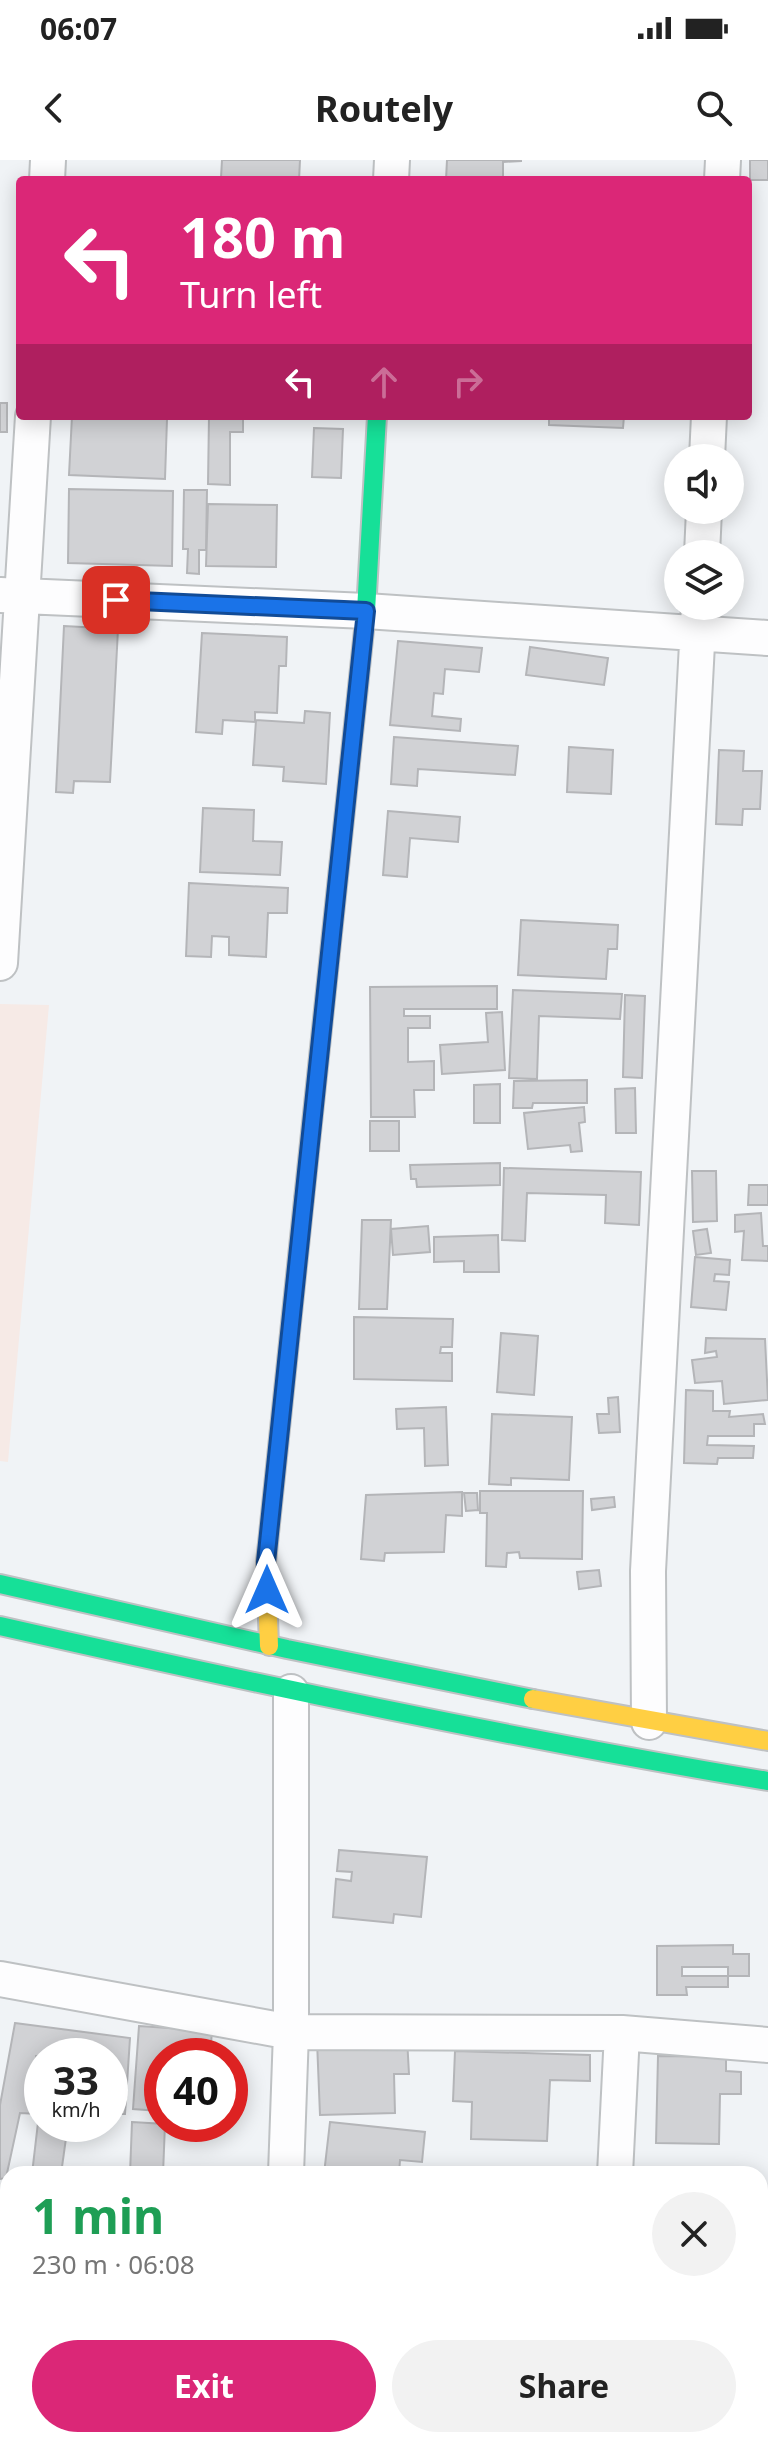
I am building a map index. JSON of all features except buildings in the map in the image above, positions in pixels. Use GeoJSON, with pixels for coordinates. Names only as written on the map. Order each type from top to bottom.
{"type":"FeatureCollection","features":[{"type":"Feature","properties":{"kind":"street"},"geometry":{"type":"LineString","coordinates":[[0,963],[11,596],[33,420]]}},
{"type":"Feature","properties":{"kind":"street"},"geometry":{"type":"LineString","coordinates":[[269,1646],[266,1562],[366,611],[377,420]]}},
{"type":"Feature","properties":{"kind":"street"},"geometry":{"type":"LineString","coordinates":[[708,444],[709,420]]}},
{"type":"Feature","properties":{"kind":"street"},"geometry":{"type":"LineString","coordinates":[[11,596],[366,611],[664,619]]}},
{"type":"Feature","properties":{"kind":"street"},"geometry":{"type":"LineString","coordinates":[[649,1722],[648,1571],[698,620],[768,638]]}},
{"type":"Feature","properties":{"kind":"street"},"geometry":{"type":"LineString","coordinates":[[0,1584],[269,1646],[649,1722],[768,1741]]}},
{"type":"Feature","properties":{"kind":"street"},"geometry":{"type":"LineString","coordinates":[[0,1626],[291,1692],[642,1761],[768,1781]]}},
{"type":"Feature","properties":{"kind":"street"},"geometry":{"type":"LineString","coordinates":[[286,2166],[291,2032],[291,1692]]}},
{"type":"Feature","properties":{"kind":"street"},"geometry":{"type":"LineString","coordinates":[[0,1979],[291,2032],[622,2033],[768,2045]]}},
{"type":"Feature","properties":{"kind":"street"},"geometry":{"type":"LineString","coordinates":[[615,2166],[622,2033]]}},
{"type":"Feature","properties":{"kind":"shaded area"},"geometry":{"type":"Polygon","coordinates":[[[0,1004],[49,1005],[8,1462],[0,1461],[0,1004]]]}},
{"type":"Feature","properties":{"kind":"traffic: fast"},"geometry":{"type":"LineString","coordinates":[[304,1199],[366,611],[377,420]]}},
{"type":"Feature","properties":{"kind":"traffic: fast"},"geometry":{"type":"LineString","coordinates":[[0,1584],[287,1649],[533,1699]]}},
{"type":"Feature","properties":{"kind":"traffic: fast"},"geometry":{"type":"LineString","coordinates":[[0,1626],[383,1709],[768,1781]]}},
{"type":"Feature","properties":{"kind":"traffic: slow"},"geometry":{"type":"LineString","coordinates":[[269,1646],[266,1562],[304,1199]]}},
{"type":"Feature","properties":{"kind":"traffic: slow"},"geometry":{"type":"LineString","coordinates":[[533,1699],[768,1741]]}},
{"type":"Feature","properties":{"kind":"route"},"geometry":{"type":"LineString","coordinates":[[116,600],[366,611],[295,1269],[266,1562],[267,1590]]}}]}
